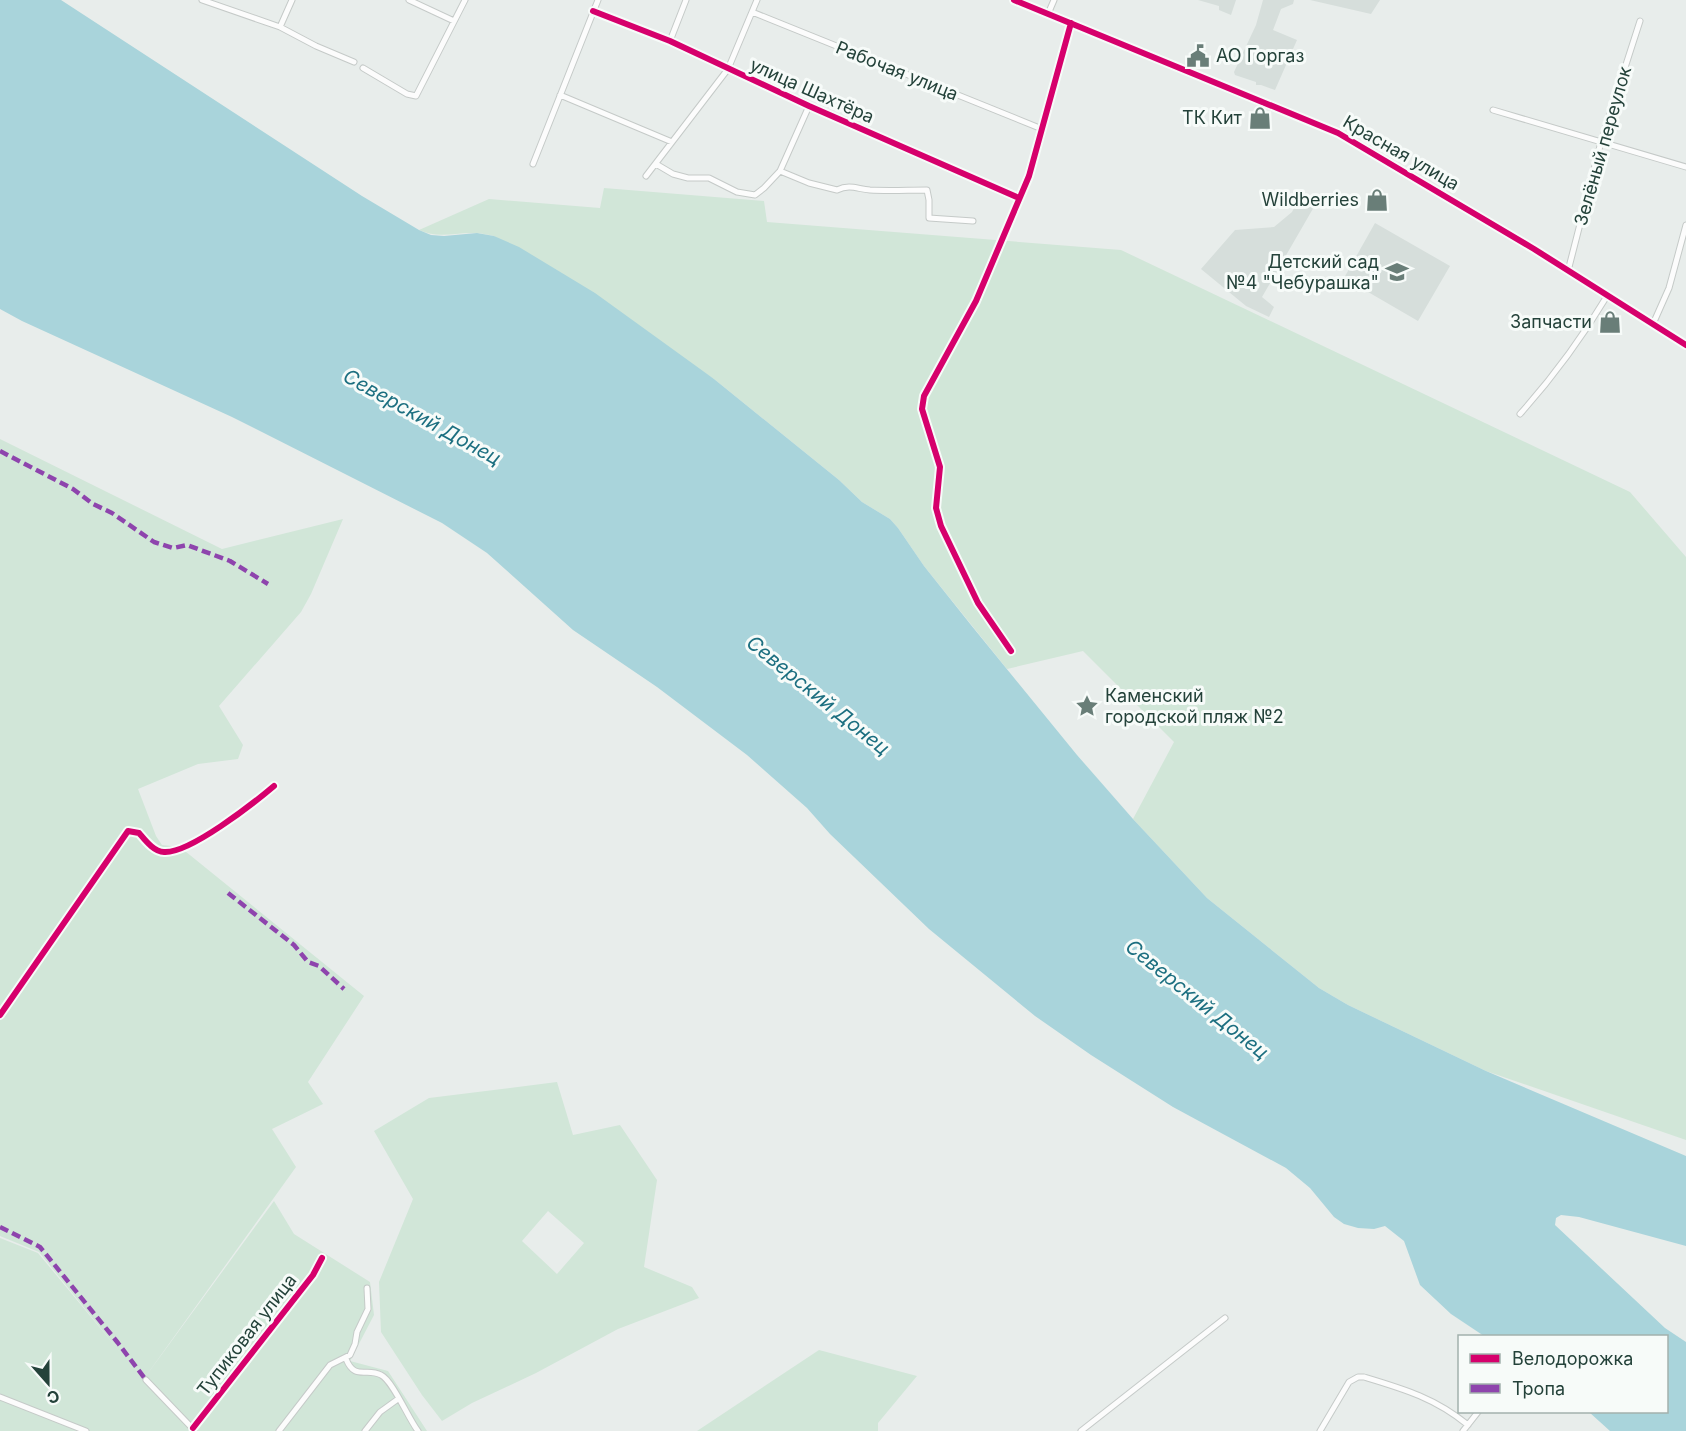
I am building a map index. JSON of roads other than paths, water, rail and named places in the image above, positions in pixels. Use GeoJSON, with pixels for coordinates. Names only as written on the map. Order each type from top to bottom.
{"type":"FeatureCollection","features":[{"type":"Feature","properties":{"kind":"street"},"geometry":{"type":"LineString","coordinates":[[202,0],[280,27],[354,62]]}},
{"type":"Feature","properties":{"kind":"street"},"geometry":{"type":"LineString","coordinates":[[280,27],[292,0]]}},
{"type":"Feature","properties":{"kind":"street"},"geometry":{"type":"LineString","coordinates":[[409,0],[454,21]]}},
{"type":"Feature","properties":{"kind":"street"},"geometry":{"type":"LineString","coordinates":[[363,68],[407,94],[416,96],[465,0]]}},
{"type":"Feature","properties":{"kind":"street"},"geometry":{"type":"LineString","coordinates":[[533,164],[598,0]]}},
{"type":"Feature","properties":{"kind":"street"},"geometry":{"type":"LineString","coordinates":[[670,41],[686,0]]}},
{"type":"Feature","properties":{"kind":"street"},"geometry":{"type":"LineString","coordinates":[[646,176],[728,69],[757,0]]}},
{"type":"Feature","properties":{"kind":"street","name":"Красная улица"},"geometry":{"type":"LineString","coordinates":[[1014,0],[1338,133],[1459,204],[1686,345]]}},
{"type":"Feature","properties":{"kind":"street"},"geometry":{"type":"LineString","coordinates":[[1048,14],[1054,0]]}},
{"type":"Feature","properties":{"kind":"street","name":"улица Шахтёра"},"geometry":{"type":"LineString","coordinates":[[593,11],[670,41],[809,106],[1019,198]]}},
{"type":"Feature","properties":{"kind":"street","name":"Рабочая улица"},"geometry":{"type":"LineString","coordinates":[[752,12],[1042,129]]}},
{"type":"Feature","properties":{"kind":"street","name":"Зелёный переулок"},"geometry":{"type":"LineString","coordinates":[[1568,271],[1601,142],[1640,21]]}},
{"type":"Feature","properties":{"kind":"street"},"geometry":{"type":"LineString","coordinates":[[1011,651],[978,603],[941,526],[936,508],[939,467],[922,410],[924,396],[976,301],[1029,176],[1071,23]]}},
{"type":"Feature","properties":{"kind":"street"},"geometry":{"type":"LineString","coordinates":[[560,95],[672,142]]}},
{"type":"Feature","properties":{"kind":"street"},"geometry":{"type":"LineString","coordinates":[[656,164],[673,174],[688,178],[710,178],[736,192],[755,195],[780,171],[809,106]]}},
{"type":"Feature","properties":{"kind":"street"},"geometry":{"type":"LineString","coordinates":[[1493,110],[1686,167]]}},
{"type":"Feature","properties":{"kind":"street"},"geometry":{"type":"LineString","coordinates":[[780,171],[808,183],[837,190],[854,186],[868,190],[927,190],[928,218],[973,221]]}},
{"type":"Feature","properties":{"kind":"street"},"geometry":{"type":"LineString","coordinates":[[1653,324],[1669,288],[1686,225]]}},
{"type":"Feature","properties":{"kind":"street"},"geometry":{"type":"LineString","coordinates":[[1520,414],[1564,363],[1607,296]]}},
{"type":"Feature","properties":{"kind":"street"},"geometry":{"type":"LineString","coordinates":[[0,1015],[128,831],[139,833],[162,853],[176,852],[199,840],[252,805],[274,786]]}},
{"type":"Feature","properties":{"kind":"street","name":"Тупиковая улица"},"geometry":{"type":"LineString","coordinates":[[194,1430],[312,1275],[322,1258]]}},
{"type":"Feature","properties":{"kind":"street"},"geometry":{"type":"LineString","coordinates":[[279,1431],[330,1365],[346,1359],[355,1344],[357,1332],[368,1309],[367,1288]]}},
{"type":"Feature","properties":{"kind":"street"},"geometry":{"type":"LineString","coordinates":[[1081,1431],[1225,1318]]}},
{"type":"Feature","properties":{"kind":"street"},"geometry":{"type":"LineString","coordinates":[[346,1359],[348,1365],[355,1371],[373,1372],[385,1377],[418,1431]]}},
{"type":"Feature","properties":{"kind":"street"},"geometry":{"type":"LineString","coordinates":[[1320,1431],[1349,1382],[1358,1377],[1421,1395],[1454,1413],[1468,1425]]}},
{"type":"Feature","properties":{"kind":"street"},"geometry":{"type":"LineString","coordinates":[[146,1380],[194,1430]]}},
{"type":"Feature","properties":{"kind":"street"},"geometry":{"type":"LineString","coordinates":[[0,1397],[86,1431]]}},
{"type":"Feature","properties":{"kind":"street"},"geometry":{"type":"LineString","coordinates":[[365,1431],[380,1412],[398,1399]]}},
{"type":"Feature","properties":{"kind":"street"},"geometry":{"type":"LineString","coordinates":[[1463,1431],[1477,1413]]}},
{"type":"Feature","properties":{"kind":"water","name":"Северский Донец"},"geometry":{"type":"Polygon","coordinates":[[[0,0],[61,0],[362,196],[419,230],[431,235],[477,233],[494,236],[519,247],[595,293],[714,379],[839,480],[862,502],[890,519],[971,625],[1077,755],[1133,819],[1207,898],[1319,988],[1348,1005],[1486,1071],[1686,1156],[1686,1246],[1579,1217],[1561,1215],[1556,1218],[1555,1225],[1665,1328],[1686,1342],[1686,1431],[1610,1431],[1590,1413],[1668,1413],[1668,1335],[1482,1335],[1451,1314],[1420,1285],[1404,1241],[1385,1226],[1374,1229],[1344,1224],[1334,1217],[1310,1188],[1286,1168],[1173,1107],[1035,1016],[929,929],[830,834],[807,808],[747,755],[657,687],[573,630],[487,553],[442,523],[232,417],[0,309],[0,0]]]}},
{"type":"Feature","properties":{"kind":"place","name":"АО Горгаз"},"geometry":{"type":"Point","coordinates":[1198,56]}},
{"type":"Feature","properties":{"kind":"place","name":"ТК Кит"},"geometry":{"type":"Point","coordinates":[1260,118]}},
{"type":"Feature","properties":{"kind":"place","name":"Wildberries"},"geometry":{"type":"Point","coordinates":[1377,200]}},
{"type":"Feature","properties":{"kind":"place","name":"Детский сад №4 \"Чебурашка\""},"geometry":{"type":"Point","coordinates":[1397,272]}},
{"type":"Feature","properties":{"kind":"place","name":"Запчасти"},"geometry":{"type":"Point","coordinates":[1610,322]}},
{"type":"Feature","properties":{"kind":"place","name":"Каменский городской пляж №2"},"geometry":{"type":"Point","coordinates":[1087,706]}}]}
